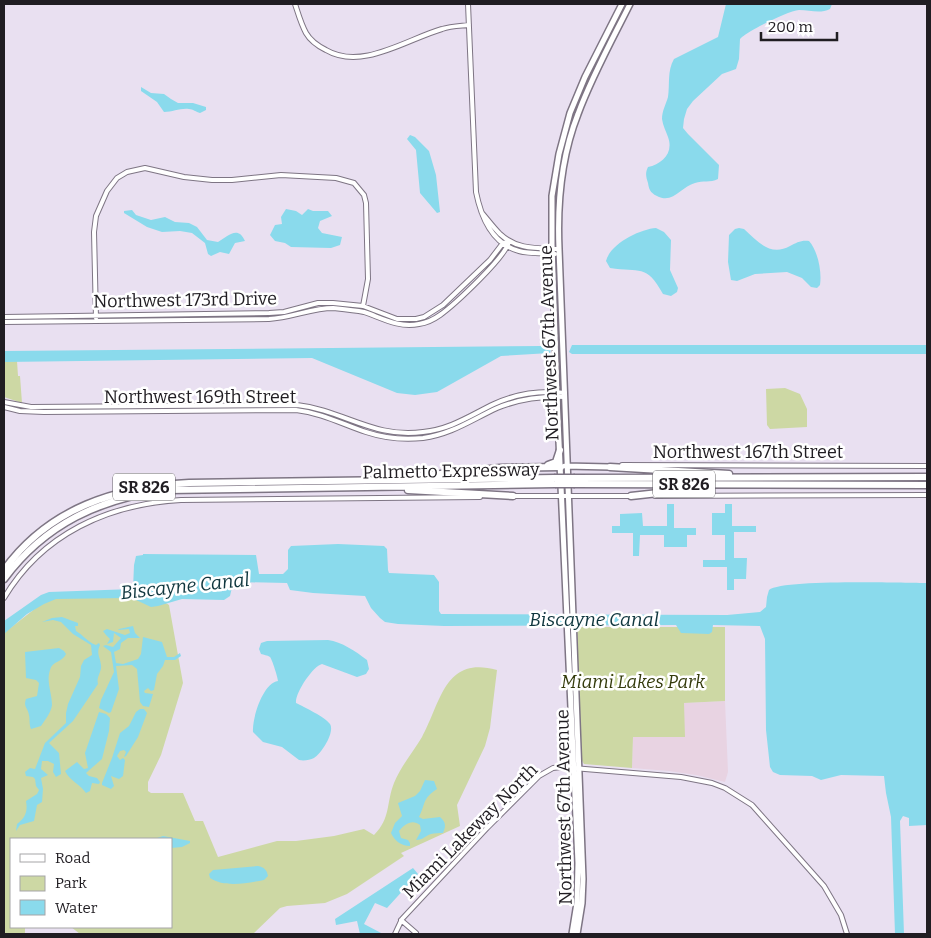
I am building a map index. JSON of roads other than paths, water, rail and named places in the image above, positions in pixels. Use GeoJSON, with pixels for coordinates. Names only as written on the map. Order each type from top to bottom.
{"type":"FeatureCollection","features":[{"type":"Feature","properties":{"kind":"highway"},"geometry":{"type":"LineString","coordinates":[[545,466],[554,463],[560,450]]}},
{"type":"Feature","properties":{"kind":"highway"},"geometry":{"type":"LineString","coordinates":[[610,466],[734,475],[748,478]]}},
{"type":"Feature","properties":{"kind":"highway"},"geometry":{"type":"LineString","coordinates":[[310,481],[333,478],[426,476],[500,468],[564,467]]}},
{"type":"Feature","properties":{"kind":"highway","name":"Palmetto Expressway"},"geometry":{"type":"LineString","coordinates":[[4,570],[31,540],[57,520],[80,507],[111,494],[165,484],[310,481],[575,481],[927,477]]}},
{"type":"Feature","properties":{"kind":"highway","name":"Palmetto Expressway"},"geometry":{"type":"LineString","coordinates":[[4,580],[37,543],[62,524],[95,507],[130,496],[168,490],[382,487],[554,481]]}},
{"type":"Feature","properties":{"kind":"highway","name":"Palmetto Expressway"},"geometry":{"type":"LineString","coordinates":[[575,481],[792,485],[927,485]]}},
{"type":"Feature","properties":{"kind":"highway"},"geometry":{"type":"LineString","coordinates":[[631,496],[698,488],[792,485]]}},
{"type":"Feature","properties":{"kind":"highway"},"geometry":{"type":"LineString","coordinates":[[382,487],[399,490],[513,496]]}},
{"type":"Feature","properties":{"kind":"main road","name":"Northwest 67th Avenue"},"geometry":{"type":"LineString","coordinates":[[570,613],[572,589],[569,496],[560,450],[557,394],[551,214],[554,176],[562,140],[576,99],[622,4]]}},
{"type":"Feature","properties":{"kind":"main road","name":"Northwest 67th Avenue"},"geometry":{"type":"LineString","coordinates":[[572,934],[578,884],[576,768],[570,613],[567,597],[562,496],[565,395],[558,223],[561,178],[569,142],[582,102],[591,80],[630,4]]}},
{"type":"Feature","properties":{"kind":"main road"},"geometry":{"type":"LineString","coordinates":[[576,99],[582,102]]}},
{"type":"Feature","properties":{"kind":"main road"},"geometry":{"type":"LineString","coordinates":[[560,292],[554,300],[561,308]]}},
{"type":"Feature","properties":{"kind":"main road","name":"Northwest 167th Street"},"geometry":{"type":"LineString","coordinates":[[564,467],[610,466]]}},
{"type":"Feature","properties":{"kind":"main road"},"geometry":{"type":"LineString","coordinates":[[572,589],[567,597],[572,605]]}},
{"type":"Feature","properties":{"kind":"main road","name":"Northwest 67th Avenue"},"geometry":{"type":"LineString","coordinates":[[576,768],[583,879],[582,904],[577,934]]}},
{"type":"Feature","properties":{"kind":"street"},"geometry":{"type":"LineString","coordinates":[[295,4],[305,31],[310,38],[323,49],[344,57],[364,56],[406,44],[417,37],[443,28],[469,25]]}},
{"type":"Feature","properties":{"kind":"street"},"geometry":{"type":"LineString","coordinates":[[468,4],[476,192],[482,213],[487,226],[508,246],[521,252],[552,251]]}},
{"type":"Feature","properties":{"kind":"street"},"geometry":{"type":"LineString","coordinates":[[96,322],[94,225],[100,205],[112,184],[127,172],[145,168],[184,177],[212,180],[298,175],[336,178],[354,182],[364,195],[366,203],[368,279],[363,306]]}},
{"type":"Feature","properties":{"kind":"street"},"geometry":{"type":"LineString","coordinates":[[482,213],[509,241],[522,247],[559,252]]}},
{"type":"Feature","properties":{"kind":"street"},"geometry":{"type":"LineString","coordinates":[[503,243],[509,241]]}},
{"type":"Feature","properties":{"kind":"street","name":"Northwest 173rd Drive"},"geometry":{"type":"LineString","coordinates":[[4,322],[269,319],[326,309],[362,312],[396,324],[417,324],[426,322],[447,310],[494,264],[508,246],[509,241]]}},
{"type":"Feature","properties":{"kind":"street","name":"Northwest 173rd Drive"},"geometry":{"type":"LineString","coordinates":[[4,317],[269,313],[326,303],[363,306],[398,319],[416,319],[431,314],[443,305],[481,269],[503,243]]}},
{"type":"Feature","properties":{"kind":"street"},"geometry":{"type":"LineString","coordinates":[[326,303],[326,309]]}},
{"type":"Feature","properties":{"kind":"street","name":"Northwest 169th Street"},"geometry":{"type":"LineString","coordinates":[[4,407],[44,412],[296,410],[324,415],[376,435],[394,438],[413,438],[431,436],[452,428],[509,398],[536,392],[565,395]]}},
{"type":"Feature","properties":{"kind":"street","name":"Northwest 169th Street"},"geometry":{"type":"LineString","coordinates":[[4,402],[31,407],[297,405],[324,410],[377,430],[395,433],[414,433],[452,428]]}},
{"type":"Feature","properties":{"kind":"street"},"geometry":{"type":"LineString","coordinates":[[413,438],[414,433]]}},
{"type":"Feature","properties":{"kind":"street","name":"Northwest 167th Street"},"geometry":{"type":"LineString","coordinates":[[610,466],[628,464],[927,466]]}},
{"type":"Feature","properties":{"kind":"street"},"geometry":{"type":"LineString","coordinates":[[4,598],[17,578],[47,548],[76,528],[109,512],[144,503],[513,496],[927,495]]}},
{"type":"Feature","properties":{"kind":"street","name":"Miami Lakeway North"},"geometry":{"type":"LineString","coordinates":[[394,934],[401,920],[538,776],[552,768],[561,767],[681,776],[725,788],[752,805],[824,886],[841,915],[847,934]]}},
{"type":"Feature","properties":{"kind":"street","name":"Miami Lakeway North"},"geometry":{"type":"LineString","coordinates":[[401,920],[416,933]]}},
{"type":"Feature","properties":{"kind":"water"},"geometry":{"type":"Polygon","coordinates":[[[726,4],[832,4],[830,9],[819,12],[794,11],[761,26],[740,39],[739,59],[736,69],[722,74],[693,101],[687,109],[684,119],[683,128],[719,165],[718,179],[690,185],[669,198],[659,197],[650,190],[646,173],[648,167],[658,163],[668,153],[668,137],[662,119],[668,97],[672,64],[674,59],[718,37],[726,4]]]}},
{"type":"Feature","properties":{"kind":"water"},"geometry":{"type":"Polygon","coordinates":[[[141,87],[151,93],[164,94],[178,103],[193,103],[206,107],[206,110],[200,113],[192,109],[164,112],[157,102],[141,91],[141,87]]]}},
{"type":"Feature","properties":{"kind":"water"},"geometry":{"type":"Polygon","coordinates":[[[410,135],[415,137],[429,151],[436,175],[440,212],[437,213],[420,193],[416,150],[407,139],[410,135]]]}},
{"type":"Feature","properties":{"kind":"water"},"geometry":{"type":"Polygon","coordinates":[[[286,209],[296,211],[302,215],[308,209],[328,211],[332,216],[320,221],[318,228],[322,233],[342,237],[340,245],[331,248],[291,247],[285,243],[275,241],[270,235],[275,225],[282,224],[281,217],[286,209]]]}},
{"type":"Feature","properties":{"kind":"water"},"geometry":{"type":"Polygon","coordinates":[[[132,210],[136,215],[151,220],[165,217],[175,222],[189,223],[197,227],[207,240],[218,242],[236,233],[242,236],[245,241],[235,243],[229,254],[220,252],[211,256],[208,254],[205,243],[192,233],[180,231],[162,232],[147,227],[124,213],[124,211],[132,210]]]}},
{"type":"Feature","properties":{"kind":"water"},"geometry":{"type":"Polygon","coordinates":[[[656,228],[664,232],[671,240],[670,270],[678,288],[677,292],[671,296],[663,294],[647,273],[610,268],[606,261],[613,249],[626,238],[642,231],[656,228]]]}},
{"type":"Feature","properties":{"kind":"water"},"geometry":{"type":"Polygon","coordinates":[[[739,228],[744,229],[759,243],[770,249],[783,249],[799,242],[809,241],[815,250],[819,262],[820,285],[817,288],[811,287],[802,278],[787,272],[755,274],[737,281],[731,280],[728,262],[729,235],[739,228]]]}},
{"type":"Feature","properties":{"kind":"water"},"geometry":{"type":"Polygon","coordinates":[[[572,345],[927,345],[927,354],[572,354],[569,352],[572,345]]]}},
{"type":"Feature","properties":{"kind":"water"},"geometry":{"type":"Polygon","coordinates":[[[548,346],[551,349],[550,353],[501,356],[437,392],[415,395],[397,393],[312,358],[4,362],[4,351],[548,346]]]}},
{"type":"Feature","properties":{"kind":"water"},"geometry":{"type":"Polygon","coordinates":[[[667,504],[674,504],[674,528],[696,528],[696,535],[687,535],[687,547],[664,547],[664,535],[640,535],[639,556],[633,556],[633,533],[612,533],[612,526],[620,526],[620,514],[642,513],[643,526],[667,526],[667,504]]]}},
{"type":"Feature","properties":{"kind":"water"},"geometry":{"type":"Polygon","coordinates":[[[725,504],[732,504],[732,526],[756,526],[756,532],[734,532],[734,558],[747,558],[746,579],[734,579],[734,590],[727,590],[727,567],[703,567],[703,560],[725,560],[725,535],[712,535],[712,513],[725,513],[725,504]]]}},
{"type":"Feature","properties":{"kind":"water","name":"Biscayne Canal"},"geometry":{"type":"Polygon","coordinates":[[[338,544],[384,546],[387,549],[389,573],[434,575],[439,582],[439,611],[441,614],[727,615],[760,612],[766,607],[769,590],[796,584],[927,583],[927,825],[909,826],[909,818],[903,816],[900,821],[904,934],[895,934],[891,817],[884,776],[841,775],[821,780],[812,776],[780,775],[773,772],[770,767],[766,730],[765,639],[760,626],[713,625],[712,632],[709,634],[681,633],[676,625],[444,626],[398,624],[385,622],[380,618],[371,608],[365,596],[290,590],[287,583],[237,582],[233,583],[230,596],[224,600],[182,599],[151,607],[134,599],[126,598],[56,599],[27,614],[4,634],[4,621],[41,595],[49,592],[133,589],[136,556],[143,554],[256,555],[259,574],[283,574],[288,569],[288,550],[291,546],[338,544]]]}},
{"type":"Feature","properties":{"kind":"water"},"geometry":{"type":"Polygon","coordinates":[[[62,617],[78,623],[78,626],[75,626],[76,631],[88,641],[96,645],[99,643],[98,653],[101,668],[98,684],[73,721],[49,743],[59,753],[61,774],[56,777],[53,772],[54,764],[42,761],[41,769],[48,775],[41,778],[43,789],[42,802],[37,805],[34,821],[20,825],[16,831],[17,824],[22,819],[27,808],[26,801],[37,794],[39,790],[35,779],[26,776],[25,772],[30,768],[35,769],[45,743],[66,723],[68,704],[80,677],[81,666],[84,660],[92,655],[91,645],[73,634],[61,622],[53,620],[42,622],[62,617]]]}},
{"type":"Feature","properties":{"kind":"water"},"geometry":{"type":"Polygon","coordinates":[[[133,626],[135,633],[140,638],[128,638],[121,643],[120,649],[114,652],[116,663],[123,664],[138,659],[141,654],[143,637],[162,642],[167,657],[174,657],[180,653],[181,656],[175,660],[165,660],[157,674],[154,690],[151,691],[148,688],[144,691],[145,693],[153,694],[149,707],[143,706],[140,702],[137,669],[132,665],[116,666],[119,689],[109,713],[99,708],[114,672],[111,652],[103,646],[113,647],[121,638],[114,633],[113,642],[107,644],[110,639],[103,631],[107,629],[125,635],[130,633],[129,629],[118,630],[133,626]]]}},
{"type":"Feature","properties":{"kind":"water"},"geometry":{"type":"Polygon","coordinates":[[[328,640],[353,650],[367,660],[369,669],[366,674],[357,677],[322,664],[310,675],[298,693],[296,703],[327,721],[330,724],[331,732],[324,747],[314,758],[299,760],[282,747],[263,742],[253,732],[254,718],[263,694],[273,683],[278,681],[271,658],[261,654],[259,649],[261,643],[267,641],[328,640]]]}},
{"type":"Feature","properties":{"kind":"water"},"geometry":{"type":"Polygon","coordinates":[[[59,648],[66,654],[50,670],[49,679],[52,705],[50,711],[41,726],[31,729],[25,702],[26,699],[37,696],[39,683],[36,680],[26,678],[25,652],[59,648]]]}},
{"type":"Feature","properties":{"kind":"water"},"geometry":{"type":"Polygon","coordinates":[[[144,709],[147,713],[138,737],[126,756],[124,757],[126,752],[124,750],[120,751],[117,756],[120,760],[123,758],[125,760],[123,776],[119,779],[111,776],[114,786],[111,789],[102,785],[102,783],[120,733],[129,726],[136,712],[144,709]]]}},
{"type":"Feature","properties":{"kind":"water"},"geometry":{"type":"Polygon","coordinates":[[[99,712],[106,714],[110,718],[109,731],[102,759],[86,773],[97,778],[100,782],[99,784],[92,783],[90,791],[86,793],[65,771],[77,762],[84,769],[88,768],[85,753],[99,712]]]}},
{"type":"Feature","properties":{"kind":"water"},"geometry":{"type":"Polygon","coordinates":[[[425,780],[434,781],[437,789],[427,799],[419,817],[423,819],[440,817],[444,822],[444,831],[443,833],[432,834],[416,840],[421,831],[420,825],[414,822],[409,823],[399,831],[401,838],[408,840],[410,846],[401,844],[391,833],[395,823],[402,816],[398,803],[415,796],[420,791],[425,780]]]}},
{"type":"Feature","properties":{"kind":"water"},"geometry":{"type":"Polygon","coordinates":[[[163,836],[190,841],[190,843],[182,847],[172,848],[172,838],[157,838],[163,836]]]}},
{"type":"Feature","properties":{"kind":"water"},"geometry":{"type":"Polygon","coordinates":[[[258,866],[264,868],[267,872],[268,876],[264,880],[229,884],[210,878],[209,874],[213,870],[258,866]]]}},
{"type":"Feature","properties":{"kind":"water"},"geometry":{"type":"Polygon","coordinates":[[[413,868],[418,874],[387,908],[375,903],[364,924],[383,934],[360,934],[357,921],[336,925],[335,919],[413,868]]]}},
{"type":"Feature","properties":{"kind":"park label","name":"Miami Lakes Park"},"geometry":{"type":"Point","coordinates":[633,682]}}]}
